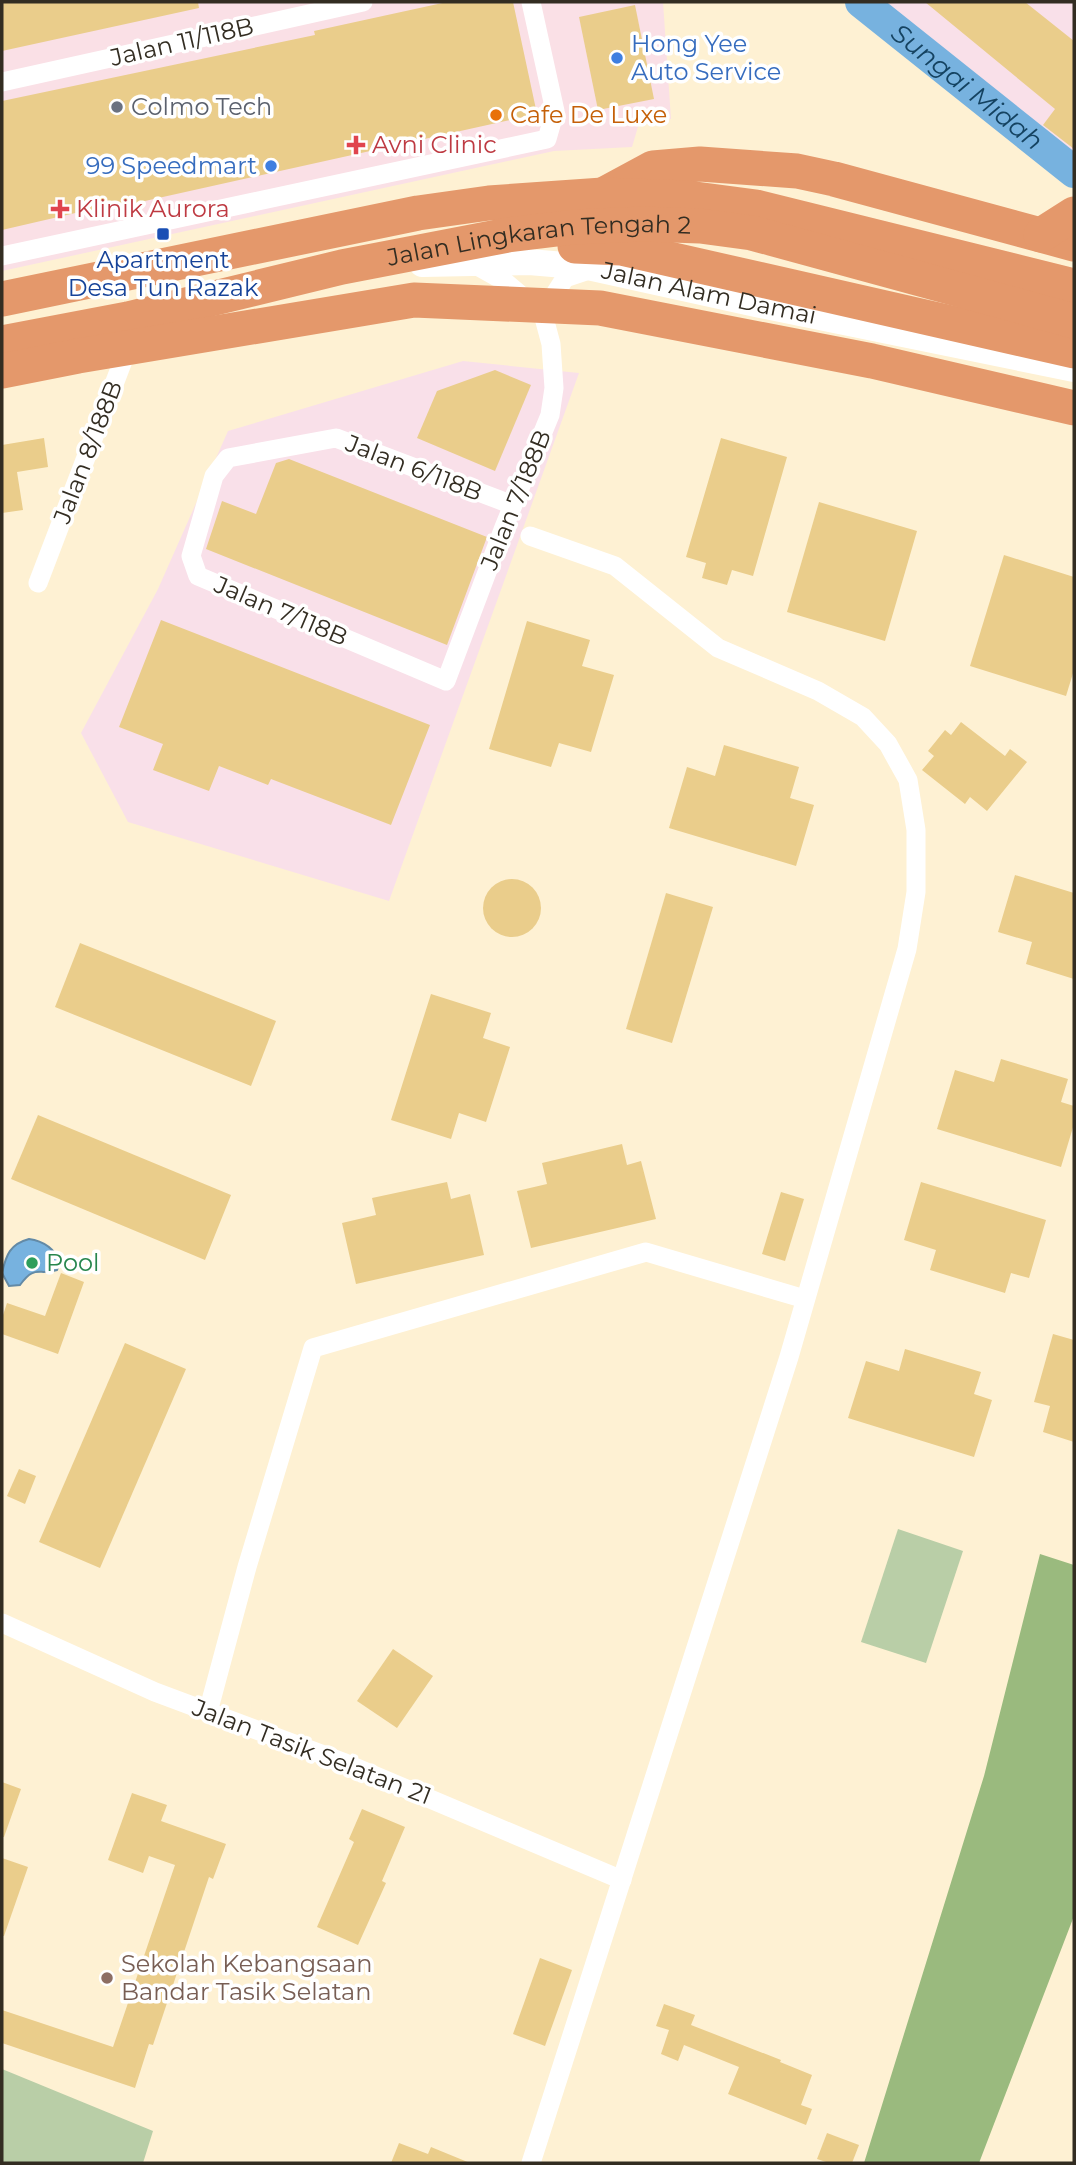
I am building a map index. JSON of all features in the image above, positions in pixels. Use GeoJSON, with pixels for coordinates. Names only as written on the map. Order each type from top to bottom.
{"type":"FeatureCollection","features":[{"type":"Feature","properties":{"kind":"highway"},"geometry":{"type":"LineString","coordinates":[[603,195],[653,168],[700,164],[750,166],[797,171],[834,179],[1058,240],[1074,214]]}},
{"type":"Feature","properties":{"kind":"highway","name":"Jalan Lingkaran Tengah 2"},"geometry":{"type":"LineString","coordinates":[[2,299],[418,213],[489,203],[603,195],[688,198],[1074,321]]}},
{"type":"Feature","properties":{"kind":"highway","name":"Jalan Lingkaran Tengah 2"},"geometry":{"type":"LineString","coordinates":[[2,343],[128,319],[342,267],[482,239],[601,225],[700,226],[754,220],[1074,286]]}},
{"type":"Feature","properties":{"kind":"highway"},"geometry":{"type":"LineString","coordinates":[[2,317],[218,272],[414,237],[621,248],[1074,351]]}},
{"type":"Feature","properties":{"kind":"highway"},"geometry":{"type":"LineString","coordinates":[[2,371],[414,300],[600,309],[872,361],[1074,408]]}},
{"type":"Feature","properties":{"kind":"main road","name":"Jalan Alam Damai"},"geometry":{"type":"LineString","coordinates":[[342,267],[530,262],[593,268],[1074,369]]}},
{"type":"Feature","properties":{"kind":"street","name":"Jalan 11/118B"},"geometry":{"type":"LineString","coordinates":[[2,82],[363,2]]}},
{"type":"Feature","properties":{"kind":"street"},"geometry":{"type":"LineString","coordinates":[[2,256],[547,139],[555,111],[531,2]]}},
{"type":"Feature","properties":{"kind":"street"},"geometry":{"type":"LineString","coordinates":[[471,262],[504,281],[542,314],[565,278],[593,268]]}},
{"type":"Feature","properties":{"kind":"street","name":"Jalan 7/188B"},"geometry":{"type":"LineString","coordinates":[[446,681],[550,415],[554,388],[551,344],[542,314]]}},
{"type":"Feature","properties":{"kind":"street","name":"Jalan 8/188B"},"geometry":{"type":"LineString","coordinates":[[38,583],[124,358],[128,319]]}},
{"type":"Feature","properties":{"kind":"street","name":"Jalan 6/118B"},"geometry":{"type":"LineString","coordinates":[[209,492],[214,476],[228,458],[336,438],[513,505]]}},
{"type":"Feature","properties":{"kind":"street","name":"Jalan 7/118B"},"geometry":{"type":"LineString","coordinates":[[209,492],[191,556],[198,576],[446,681]]}},
{"type":"Feature","properties":{"kind":"street"},"geometry":{"type":"LineString","coordinates":[[530,536],[615,566],[718,648],[818,691],[863,717],[888,744],[908,780],[916,830],[916,892],[907,949],[785,1369],[531,2163]]}},
{"type":"Feature","properties":{"kind":"street"},"geometry":{"type":"LineString","coordinates":[[208,1713],[247,1567],[313,1348],[646,1252],[805,1299]]}},
{"type":"Feature","properties":{"kind":"street","name":"Jalan Tasik Selatan 21"},"geometry":{"type":"LineString","coordinates":[[2,1623],[155,1692],[345,1763],[622,1880]]}},
{"type":"Feature","properties":{"kind":"shaded area"},"geometry":{"type":"Polygon","coordinates":[[[2,2],[663,2],[671,119],[640,120],[632,147],[554,151],[2,271],[2,2]]]}},
{"type":"Feature","properties":{"kind":"shaded area"},"geometry":{"type":"Polygon","coordinates":[[[880,2],[1074,2],[1074,154],[880,2]]]}},
{"type":"Feature","properties":{"kind":"shaded area"},"geometry":{"type":"Polygon","coordinates":[[[463,361],[579,373],[389,901],[128,822],[81,733],[158,589],[228,431],[463,361]]]}},
{"type":"Feature","properties":{"kind":"green space"},"geometry":{"type":"Polygon","coordinates":[[[898,1529],[963,1551],[926,1663],[861,1642],[898,1529]]]}},
{"type":"Feature","properties":{"kind":"green space"},"geometry":{"type":"Polygon","coordinates":[[[1040,1554],[1074,1565],[1074,1916],[979,2163],[864,2163],[984,1776],[1040,1554]]]}},
{"type":"Feature","properties":{"kind":"green space"},"geometry":{"type":"Polygon","coordinates":[[[2,2069],[153,2131],[143,2163],[2,2163],[2,2069]]]}},
{"type":"Feature","properties":{"kind":"water","name":"Pool"},"geometry":{"type":"Polygon","coordinates":[[[29,1239],[43,1243],[55,1253],[60,1262],[57,1270],[33,1273],[20,1285],[9,1286],[2,1273],[7,1256],[13,1247],[29,1239]]]}},
{"type":"Feature","properties":{"kind":"building"},"geometry":{"type":"Polygon","coordinates":[[[2,2],[198,2],[199,8],[2,51],[2,2]]]}},
{"type":"Feature","properties":{"kind":"building"},"geometry":{"type":"Polygon","coordinates":[[[447,2],[513,2],[537,114],[100,211],[85,214],[84,211],[2,230],[2,101],[315,35],[314,31],[447,2]]]}},
{"type":"Feature","properties":{"kind":"building"},"geometry":{"type":"Polygon","coordinates":[[[925,2],[1025,2],[1074,41],[1074,149],[1043,125],[1055,109],[925,2]]]}},
{"type":"Feature","properties":{"kind":"building","name":"Hong Yee Auto Service"},"geometry":{"type":"Polygon","coordinates":[[[635,5],[654,99],[598,110],[579,17],[635,5]]]}},
{"type":"Feature","properties":{"kind":"building"},"geometry":{"type":"Polygon","coordinates":[[[495,370],[531,385],[495,471],[417,438],[437,391],[495,370]]]}},
{"type":"Feature","properties":{"kind":"building"},"geometry":{"type":"Polygon","coordinates":[[[44,438],[48,467],[17,472],[23,510],[2,513],[2,445],[44,438]]]}},
{"type":"Feature","properties":{"kind":"building"},"geometry":{"type":"Polygon","coordinates":[[[721,438],[787,457],[753,576],[732,570],[727,585],[702,578],[706,563],[686,557],[721,438]]]}},
{"type":"Feature","properties":{"kind":"building"},"geometry":{"type":"Polygon","coordinates":[[[289,459],[487,537],[447,645],[206,549],[222,501],[256,514],[276,463],[289,459]]]}},
{"type":"Feature","properties":{"kind":"building"},"geometry":{"type":"Polygon","coordinates":[[[819,502],[917,531],[885,641],[787,612],[819,502]]]}},
{"type":"Feature","properties":{"kind":"building"},"geometry":{"type":"Polygon","coordinates":[[[1004,555],[1074,577],[1074,670],[1066,696],[970,666],[1004,555]]]}},
{"type":"Feature","properties":{"kind":"building"},"geometry":{"type":"Polygon","coordinates":[[[161,620],[430,725],[391,825],[271,779],[268,785],[219,766],[209,791],[153,770],[163,744],[119,727],[161,620]]]}},
{"type":"Feature","properties":{"kind":"building"},"geometry":{"type":"Polygon","coordinates":[[[527,621],[590,640],[582,666],[614,675],[591,752],[559,743],[551,767],[489,749],[527,621]]]}},
{"type":"Feature","properties":{"kind":"building"},"geometry":{"type":"Polygon","coordinates":[[[961,722],[1005,756],[1010,749],[1027,762],[987,811],[970,797],[965,804],[922,770],[934,756],[928,751],[945,730],[951,735],[961,722]]]}},
{"type":"Feature","properties":{"kind":"building"},"geometry":{"type":"Polygon","coordinates":[[[724,745],[799,767],[790,798],[814,805],[796,866],[669,828],[687,767],[715,776],[724,745]]]}},
{"type":"Feature","properties":{"kind":"building"},"geometry":{"type":"Polygon","coordinates":[[[1015,875],[1074,893],[1074,979],[1026,964],[1032,942],[998,932],[1015,875]]]}},
{"type":"Feature","properties":{"kind":"building"},"geometry":{"type":"Polygon","coordinates":[[[512,879],[523,881],[536,892],[541,908],[539,919],[528,932],[512,937],[501,935],[488,924],[483,908],[485,897],[496,884],[512,879]]]}},
{"type":"Feature","properties":{"kind":"building"},"geometry":{"type":"Polygon","coordinates":[[[666,893],[713,907],[672,1043],[626,1029],[666,893]]]}},
{"type":"Feature","properties":{"kind":"building"},"geometry":{"type":"Polygon","coordinates":[[[80,943],[276,1021],[251,1086],[55,1007],[80,943]]]}},
{"type":"Feature","properties":{"kind":"building"},"geometry":{"type":"Polygon","coordinates":[[[431,994],[491,1013],[483,1038],[510,1047],[486,1122],[459,1113],[451,1139],[391,1120],[431,994]]]}},
{"type":"Feature","properties":{"kind":"building"},"geometry":{"type":"Polygon","coordinates":[[[1001,1059],[1068,1079],[1061,1102],[1074,1106],[1074,1124],[1061,1167],[937,1129],[955,1070],[994,1082],[1001,1059]]]}},
{"type":"Feature","properties":{"kind":"building"},"geometry":{"type":"Polygon","coordinates":[[[38,1115],[231,1195],[205,1260],[11,1179],[38,1115]]]}},
{"type":"Feature","properties":{"kind":"building"},"geometry":{"type":"Polygon","coordinates":[[[622,1144],[627,1165],[641,1161],[656,1219],[531,1248],[517,1191],[547,1184],[542,1163],[622,1144]]]}},
{"type":"Feature","properties":{"kind":"building"},"geometry":{"type":"Polygon","coordinates":[[[447,1182],[451,1199],[470,1194],[484,1255],[356,1284],[342,1223],[376,1215],[372,1198],[447,1182]]]}},
{"type":"Feature","properties":{"kind":"building"},"geometry":{"type":"Polygon","coordinates":[[[921,1182],[1046,1220],[1029,1278],[1011,1273],[1005,1293],[930,1270],[936,1250],[904,1240],[921,1182]]]}},
{"type":"Feature","properties":{"kind":"building"},"geometry":{"type":"Polygon","coordinates":[[[781,1192],[804,1199],[785,1261],[762,1254],[781,1192]]]}},
{"type":"Feature","properties":{"kind":"building"},"geometry":{"type":"Polygon","coordinates":[[[61,1273],[84,1282],[58,1354],[2,1334],[2,1318],[7,1303],[45,1316],[61,1273]]]}},
{"type":"Feature","properties":{"kind":"building"},"geometry":{"type":"Polygon","coordinates":[[[1053,1334],[1074,1340],[1074,1442],[1043,1432],[1050,1406],[1034,1402],[1053,1334]]]}},
{"type":"Feature","properties":{"kind":"building"},"geometry":{"type":"Polygon","coordinates":[[[125,1343],[186,1369],[100,1568],[39,1542],[125,1343]]]}},
{"type":"Feature","properties":{"kind":"building"},"geometry":{"type":"Polygon","coordinates":[[[905,1349],[981,1372],[974,1394],[992,1400],[974,1457],[848,1418],[866,1361],[899,1371],[905,1349]]]}},
{"type":"Feature","properties":{"kind":"building"},"geometry":{"type":"Polygon","coordinates":[[[19,1469],[36,1476],[25,1504],[7,1496],[19,1469]]]}},
{"type":"Feature","properties":{"kind":"building"},"geometry":{"type":"Polygon","coordinates":[[[393,1649],[433,1676],[397,1728],[357,1701],[393,1649]]]}},
{"type":"Feature","properties":{"kind":"building"},"geometry":{"type":"Polygon","coordinates":[[[2,1782],[21,1789],[4,1837],[2,1837],[2,1782]]]}},
{"type":"Feature","properties":{"kind":"building"},"geometry":{"type":"Polygon","coordinates":[[[132,1793],[167,1805],[161,1821],[226,1844],[213,1879],[209,1877],[153,2045],[149,2044],[135,2088],[2,2043],[2,2010],[113,2047],[175,1865],[149,1856],[143,1873],[108,1860],[132,1793]]]}},
{"type":"Feature","properties":{"kind":"building"},"geometry":{"type":"Polygon","coordinates":[[[362,1809],[405,1827],[382,1881],[386,1883],[358,1945],[317,1927],[354,1842],[349,1839],[362,1809]]]}},
{"type":"Feature","properties":{"kind":"building"},"geometry":{"type":"Polygon","coordinates":[[[2,1858],[28,1867],[4,1936],[2,1936],[2,1858]]]}},
{"type":"Feature","properties":{"kind":"building"},"geometry":{"type":"Polygon","coordinates":[[[540,1958],[572,1970],[545,2046],[513,2034],[540,1958]]]}},
{"type":"Feature","properties":{"kind":"building"},"geometry":{"type":"Polygon","coordinates":[[[664,2004],[695,2015],[691,2025],[812,2075],[801,2105],[812,2109],[806,2125],[728,2094],[739,2067],[684,2045],[678,2061],[661,2054],[669,2030],[656,2026],[664,2004]]]}},
{"type":"Feature","properties":{"kind":"building"},"geometry":{"type":"Polygon","coordinates":[[[827,2133],[859,2145],[852,2163],[829,2163],[817,2159],[827,2133]]]}},
{"type":"Feature","properties":{"kind":"building"},"geometry":{"type":"Polygon","coordinates":[[[399,2143],[428,2154],[431,2147],[470,2163],[391,2163],[399,2143]]]}},
{"type":"Feature","properties":{"kind":"waterway","name":"Sungai Midah"},"geometry":{"type":"LineString","coordinates":[[861,2],[1074,172]]}},
{"type":"Feature","properties":{"kind":"place","name":"Hong Yee Auto Service"},"geometry":{"type":"Point","coordinates":[617,58]}},
{"type":"Feature","properties":{"kind":"place","name":"Colmo Tech"},"geometry":{"type":"Point","coordinates":[117,107]}},
{"type":"Feature","properties":{"kind":"place","name":"Cafe De Luxe"},"geometry":{"type":"Point","coordinates":[496,115]}},
{"type":"Feature","properties":{"kind":"place","name":"Avni Clinic"},"geometry":{"type":"Point","coordinates":[356,145]}},
{"type":"Feature","properties":{"kind":"place","name":"99 Speedmart"},"geometry":{"type":"Point","coordinates":[271,166]}},
{"type":"Feature","properties":{"kind":"place","name":"Klinik Aurora"},"geometry":{"type":"Point","coordinates":[60,209]}},
{"type":"Feature","properties":{"kind":"place","name":"Apartment Desa Tun Razak"},"geometry":{"type":"Point","coordinates":[163,234]}},
{"type":"Feature","properties":{"kind":"place","name":"Pool"},"geometry":{"type":"Point","coordinates":[32,1263]}},
{"type":"Feature","properties":{"kind":"place","name":"Sekolah Kebangsaan Bandar Tasik Selatan"},"geometry":{"type":"Point","coordinates":[107,1978]}}]}
